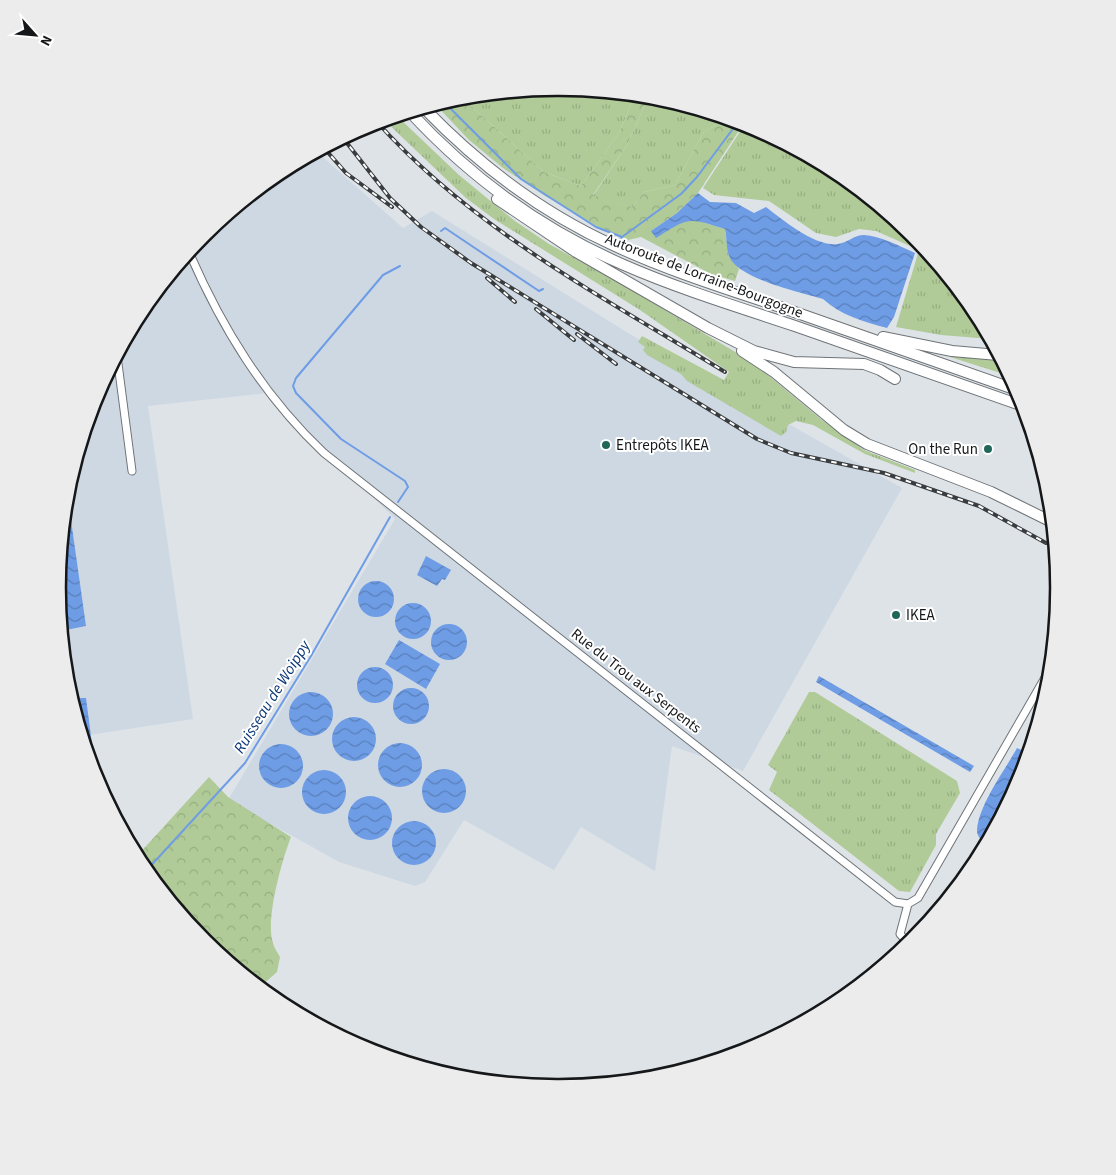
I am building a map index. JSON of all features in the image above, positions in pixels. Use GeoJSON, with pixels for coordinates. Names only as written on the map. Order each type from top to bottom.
{"type":"FeatureCollection","features":[{"type":"Feature","properties":{"kind":"highway","name":"Autoroute de Lorraine-Bourgogne"},"geometry":{"type":"LineString","coordinates":[[429,113],[457,142],[490,170],[570,223],[614,246],[694,277],[1006,386]]}},
{"type":"Feature","properties":{"kind":"highway","name":"Autoroute de Lorraine-Bourgogne"},"geometry":{"type":"LineString","coordinates":[[416,117],[466,166],[547,225],[624,265],[1013,403]]}},
{"type":"Feature","properties":{"kind":"highway"},"geometry":{"type":"LineString","coordinates":[[466,166],[477,181],[520,217],[576,252],[708,328],[774,372],[844,430],[867,444],[893,456],[977,486],[1045,519]]}},
{"type":"Feature","properties":{"kind":"highway"},"geometry":{"type":"LineString","coordinates":[[708,328],[754,350],[787,361],[864,364],[896,379]]}},
{"type":"Feature","properties":{"kind":"highway"},"geometry":{"type":"LineString","coordinates":[[864,336],[874,334],[923,346],[990,354]]}},
{"type":"Feature","properties":{"kind":"street","name":"Rue du Trou aux Serpents"},"geometry":{"type":"LineString","coordinates":[[192,259],[210,300],[252,371],[283,412],[324,452],[889,899],[908,904]]}},
{"type":"Feature","properties":{"kind":"street"},"geometry":{"type":"LineString","coordinates":[[118,367],[132,471]]}},
{"type":"Feature","properties":{"kind":"street"},"geometry":{"type":"LineString","coordinates":[[1039,516],[1046,522]]}},
{"type":"Feature","properties":{"kind":"street"},"geometry":{"type":"LineString","coordinates":[[903,938],[900,934],[908,904],[918,898],[922,892],[1039,689]]}},
{"type":"Feature","properties":{"kind":"shaded area"},"geometry":{"type":"Polygon","coordinates":[[[322,156],[403,228],[432,211],[633,336],[902,488],[743,771],[672,746],[655,871],[581,827],[554,870],[464,820],[425,882],[415,886],[339,862],[228,800],[395,519],[268,393],[148,406],[193,719],[89,735],[70,652],[66,588],[70,523],[83,460],[92,429],[117,370],[149,314],[168,288],[188,263],[234,218],[259,197],[322,156]]]}},
{"type":"Feature","properties":{"kind":"green space"},"geometry":{"type":"Polygon","coordinates":[[[558,96],[632,102],[619,133],[581,186],[544,172],[469,104],[526,97],[558,96]]]}},
{"type":"Feature","properties":{"kind":"green space"},"geometry":{"type":"Polygon","coordinates":[[[632,102],[646,104],[627,145],[593,195],[632,207],[644,192],[675,185],[703,133],[719,123],[739,130],[698,193],[677,213],[651,231],[672,228],[685,220],[700,221],[725,229],[729,257],[739,269],[735,281],[711,274],[641,237],[628,240],[604,231],[503,168],[469,140],[441,110],[469,104],[544,172],[581,186],[619,133],[632,102]]]}},
{"type":"Feature","properties":{"kind":"green space"},"geometry":{"type":"Polygon","coordinates":[[[646,104],[719,123],[703,133],[675,185],[644,192],[632,207],[593,196],[627,145],[646,104]]]}},
{"type":"Feature","properties":{"kind":"green space"},"geometry":{"type":"Polygon","coordinates":[[[403,121],[459,175],[515,221],[549,244],[616,281],[742,356],[822,420],[864,450],[915,470],[915,473],[865,454],[813,425],[796,421],[788,425],[786,432],[781,436],[687,381],[681,374],[647,355],[643,350],[645,347],[638,342],[642,336],[724,380],[729,372],[640,310],[494,219],[466,198],[390,126],[403,121]]]}},
{"type":"Feature","properties":{"kind":"green space"},"geometry":{"type":"Polygon","coordinates":[[[740,131],[775,146],[831,179],[857,197],[913,247],[876,231],[859,229],[836,237],[816,233],[769,201],[714,195],[703,188],[740,131]]]}},
{"type":"Feature","properties":{"kind":"green space"},"geometry":{"type":"Polygon","coordinates":[[[918,253],[948,288],[982,338],[941,335],[896,327],[918,253]]]}},
{"type":"Feature","properties":{"kind":"green space"},"geometry":{"type":"Polygon","coordinates":[[[952,354],[994,361],[1000,373],[950,357],[952,354]]]}},
{"type":"Feature","properties":{"kind":"green space"},"geometry":{"type":"Polygon","coordinates":[[[809,692],[815,692],[957,781],[960,793],[936,834],[936,845],[910,892],[899,891],[769,790],[777,772],[768,765],[809,692]]]}},
{"type":"Feature","properties":{"kind":"green space"},"geometry":{"type":"Polygon","coordinates":[[[209,777],[228,797],[291,837],[279,875],[271,920],[273,943],[280,957],[277,972],[265,982],[234,957],[188,912],[142,850],[209,777]]]}},
{"type":"Feature","properties":{"kind":"water"},"geometry":{"type":"Polygon","coordinates":[[[698,193],[710,202],[736,203],[754,213],[766,207],[800,232],[829,244],[838,244],[864,235],[883,239],[915,253],[894,317],[887,328],[845,314],[823,299],[771,284],[744,271],[734,264],[729,256],[725,229],[703,222],[689,221],[676,226],[656,238],[651,231],[677,213],[698,193]]]}},
{"type":"Feature","properties":{"kind":"water"},"geometry":{"type":"Polygon","coordinates":[[[71,519],[86,626],[68,630],[66,588],[71,519]]]}},
{"type":"Feature","properties":{"kind":"water"},"geometry":{"type":"Polygon","coordinates":[[[426,556],[451,570],[445,580],[442,579],[437,586],[417,575],[426,556]]]}},
{"type":"Feature","properties":{"kind":"water"},"geometry":{"type":"Polygon","coordinates":[[[376,581],[388,587],[394,599],[388,611],[376,617],[364,611],[358,599],[364,587],[376,581]]]}},
{"type":"Feature","properties":{"kind":"water"},"geometry":{"type":"Polygon","coordinates":[[[413,603],[420,604],[426,608],[430,614],[430,628],[426,634],[420,638],[413,639],[406,638],[400,634],[396,628],[395,621],[396,614],[400,608],[406,604],[413,603]]]}},
{"type":"Feature","properties":{"kind":"water"},"geometry":{"type":"Polygon","coordinates":[[[449,624],[456,625],[462,629],[466,635],[466,649],[462,655],[456,659],[449,660],[442,659],[436,655],[432,649],[431,642],[432,635],[436,629],[442,625],[449,624]]]}},
{"type":"Feature","properties":{"kind":"water"},"geometry":{"type":"Polygon","coordinates":[[[399,640],[440,664],[426,689],[385,664],[399,640]]]}},
{"type":"Feature","properties":{"kind":"water"},"geometry":{"type":"Polygon","coordinates":[[[375,667],[388,672],[393,685],[388,698],[375,703],[362,698],[357,685],[362,672],[375,667]]]}},
{"type":"Feature","properties":{"kind":"water"},"geometry":{"type":"Polygon","coordinates":[[[819,676],[974,766],[970,772],[816,682],[819,676]]]}},
{"type":"Feature","properties":{"kind":"water"},"geometry":{"type":"Polygon","coordinates":[[[411,688],[418,689],[424,693],[428,699],[428,713],[424,719],[418,723],[411,724],[404,723],[398,719],[394,713],[393,706],[394,699],[398,693],[404,689],[411,688]]]}},
{"type":"Feature","properties":{"kind":"water"},"geometry":{"type":"Polygon","coordinates":[[[311,692],[323,696],[329,702],[333,714],[329,726],[323,732],[311,736],[299,732],[293,726],[289,714],[293,702],[299,696],[311,692]]]}},
{"type":"Feature","properties":{"kind":"water"},"geometry":{"type":"Polygon","coordinates":[[[79,695],[80,698],[86,698],[92,747],[79,695]]]}},
{"type":"Feature","properties":{"kind":"water"},"geometry":{"type":"Polygon","coordinates":[[[354,717],[366,721],[372,727],[376,739],[372,751],[366,757],[354,761],[342,757],[336,751],[332,739],[336,727],[342,721],[354,717]]]}},
{"type":"Feature","properties":{"kind":"water"},"geometry":{"type":"Polygon","coordinates":[[[400,743],[412,747],[418,753],[422,765],[418,777],[412,783],[400,787],[388,783],[382,777],[378,765],[382,753],[388,747],[400,743]]]}},
{"type":"Feature","properties":{"kind":"water"},"geometry":{"type":"Polygon","coordinates":[[[281,744],[293,748],[299,754],[303,766],[299,778],[293,784],[281,788],[269,784],[263,778],[259,766],[263,754],[269,748],[281,744]]]}},
{"type":"Feature","properties":{"kind":"water"},"geometry":{"type":"Polygon","coordinates":[[[1017,748],[1022,750],[999,805],[980,839],[977,832],[978,822],[992,789],[1017,748]]]}},
{"type":"Feature","properties":{"kind":"water"},"geometry":{"type":"Polygon","coordinates":[[[444,769],[456,773],[462,779],[466,791],[462,803],[456,809],[444,813],[432,809],[426,803],[422,791],[426,779],[432,773],[444,769]]]}},
{"type":"Feature","properties":{"kind":"water"},"geometry":{"type":"Polygon","coordinates":[[[324,770],[336,774],[342,780],[346,792],[342,804],[336,810],[324,814],[312,810],[306,804],[302,792],[306,780],[312,774],[324,770]]]}},
{"type":"Feature","properties":{"kind":"water"},"geometry":{"type":"Polygon","coordinates":[[[370,796],[382,800],[388,806],[392,818],[388,830],[382,836],[370,840],[358,836],[352,830],[348,818],[352,806],[358,800],[370,796]]]}},
{"type":"Feature","properties":{"kind":"water"},"geometry":{"type":"Polygon","coordinates":[[[414,821],[426,825],[432,831],[436,843],[432,855],[426,861],[414,865],[402,861],[396,855],[392,843],[396,831],[402,825],[414,821]]]}},
{"type":"Feature","properties":{"kind":"waterway"},"geometry":{"type":"LineString","coordinates":[[450,108],[521,179],[596,227],[622,237],[620,239]]}},
{"type":"Feature","properties":{"kind":"waterway","name":"Ruisseau de Woippy"},"geometry":{"type":"LineString","coordinates":[[622,237],[681,194],[697,177],[733,128]]}},
{"type":"Feature","properties":{"kind":"waterway","name":"Ruisseau de Woippy"},"geometry":{"type":"LineString","coordinates":[[441,231],[445,228],[539,291],[543,289]]}},
{"type":"Feature","properties":{"kind":"waterway","name":"Ruisseau de Woippy"},"geometry":{"type":"LineString","coordinates":[[398,502],[408,487],[405,481],[341,439],[296,393],[293,386],[296,378],[383,275],[400,266]]}},
{"type":"Feature","properties":{"kind":"waterway","name":"Ruisseau de Woippy"},"geometry":{"type":"LineString","coordinates":[[152,865],[245,763],[311,656],[390,517]]}},
{"type":"Feature","properties":{"kind":"railway"},"geometry":{"type":"LineString","coordinates":[[383,128],[415,161],[455,196],[498,229],[587,288],[725,372]]}},
{"type":"Feature","properties":{"kind":"railway"},"geometry":{"type":"LineString","coordinates":[[347,143],[390,198],[421,227],[471,263],[757,439],[791,453],[884,473],[979,506],[1046,543]]}},
{"type":"Feature","properties":{"kind":"railway"},"geometry":{"type":"LineString","coordinates":[[328,153],[346,173],[392,207]]}},
{"type":"Feature","properties":{"kind":"railway"},"geometry":{"type":"LineString","coordinates":[[487,278],[515,302]]}},
{"type":"Feature","properties":{"kind":"railway"},"geometry":{"type":"LineString","coordinates":[[536,309],[574,340]]}},
{"type":"Feature","properties":{"kind":"railway"},"geometry":{"type":"LineString","coordinates":[[577,334],[616,364]]}},
{"type":"Feature","properties":{"kind":"place","name":"Entrepôts IKEA"},"geometry":{"type":"Point","coordinates":[606,445]}},
{"type":"Feature","properties":{"kind":"place","name":"On the Run"},"geometry":{"type":"Point","coordinates":[988,449]}},
{"type":"Feature","properties":{"kind":"place","name":"IKEA"},"geometry":{"type":"Point","coordinates":[896,615]}}]}
